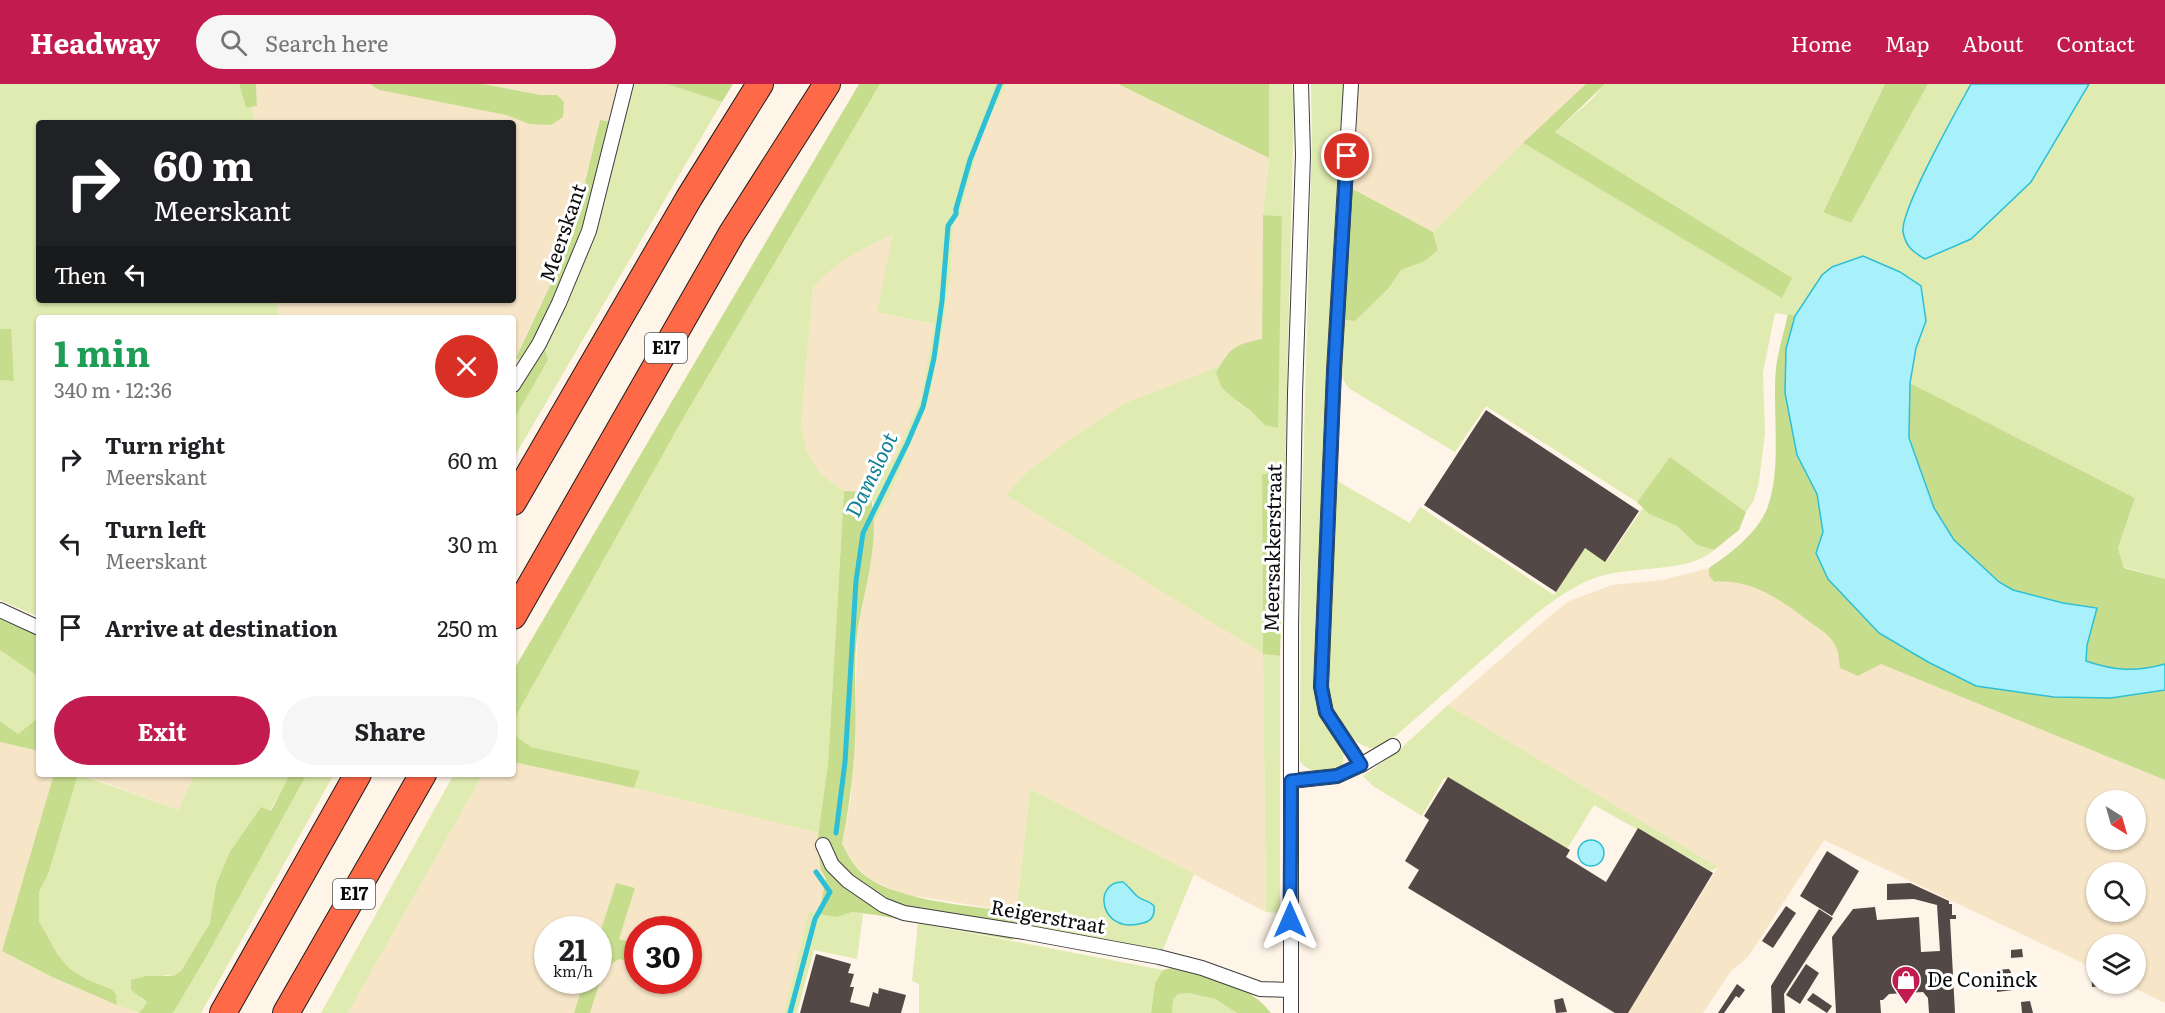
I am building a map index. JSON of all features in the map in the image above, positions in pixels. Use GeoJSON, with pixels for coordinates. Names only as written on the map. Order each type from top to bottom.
{"type":"FeatureCollection","features":[{"type":"Feature","properties":{"kind":"highway"},"geometry":{"type":"LineString","coordinates":[[516,497],[683,208],[760,84]]}},
{"type":"Feature","properties":{"kind":"highway","name":"E17"},"geometry":{"type":"LineString","coordinates":[[516,611],[732,233],[827,84]]}},
{"type":"Feature","properties":{"kind":"highway"},"geometry":{"type":"LineString","coordinates":[[223,1013],[356,777]]}},
{"type":"Feature","properties":{"kind":"highway","name":"E17"},"geometry":{"type":"LineString","coordinates":[[286,1013],[421,777]]}},
{"type":"Feature","properties":{"kind":"street","name":"Meerskant"},"geometry":{"type":"LineString","coordinates":[[516,380],[544,334],[589,231],[626,84]]}},
{"type":"Feature","properties":{"kind":"street","name":"Meersakkerstraat"},"geometry":{"type":"LineString","coordinates":[[1291,1013],[1295,416],[1303,155],[1301,84]]}},
{"type":"Feature","properties":{"kind":"street"},"geometry":{"type":"LineString","coordinates":[[1351,84],[1333,383],[1321,687],[1326,712],[1361,765]]}},
{"type":"Feature","properties":{"kind":"street"},"geometry":{"type":"LineString","coordinates":[[0,610],[36,627]]}},
{"type":"Feature","properties":{"kind":"street"},"geometry":{"type":"LineString","coordinates":[[1291,781],[1337,776],[1393,746]]}},
{"type":"Feature","properties":{"kind":"street","name":"Reigerstraat"},"geometry":{"type":"LineString","coordinates":[[823,845],[832,865],[848,880],[883,905],[904,913],[1159,957],[1202,968],[1260,989],[1290,990]]}},
{"type":"Feature","properties":{"kind":"shaded area"},"geometry":{"type":"Polygon","coordinates":[[[256,84],[370,84],[379,90],[506,115],[529,124],[557,95],[541,95],[483,84],[619,84],[611,122],[600,120],[582,195],[563,258],[516,358],[516,315],[279,315],[277,303],[516,303],[516,120],[254,120],[252,107],[257,106],[256,84]]]}},
{"type":"Feature","properties":{"kind":"shaded area"},"geometry":{"type":"Polygon","coordinates":[[[1006,84],[1118,84],[1269,158],[1263,215],[1262,339],[1226,355],[1220,366],[1125,403],[1073,437],[1026,473],[1006,495],[1263,654],[1266,912],[1030,789],[1016,912],[902,894],[869,878],[857,868],[842,844],[851,797],[857,638],[872,550],[873,524],[890,494],[929,400],[951,271],[953,225],[960,214],[981,138],[1006,84]]]}},
{"type":"Feature","properties":{"kind":"shaded area"},"geometry":{"type":"Polygon","coordinates":[[[1356,84],[1586,84],[1433,232],[1351,188],[1356,84]]]}},
{"type":"Feature","properties":{"kind":"shaded area"},"geometry":{"type":"Polygon","coordinates":[[[894,235],[877,312],[934,324],[921,398],[895,457],[869,492],[844,491],[820,474],[806,449],[801,423],[813,288],[826,272],[857,251],[894,235]]]}},
{"type":"Feature","properties":{"kind":"shaded area"},"geometry":{"type":"Polygon","coordinates":[[[1709,568],[1709,576],[1714,582],[1727,580],[1763,590],[1793,608],[1830,638],[1866,672],[1880,663],[2165,780],[2165,1003],[2146,994],[2146,934],[2086,934],[2086,965],[1824,840],[1748,957],[1731,971],[1703,1013],[1628,1013],[1718,867],[1448,705],[1569,601],[1612,585],[1663,580],[1709,568]]]}},
{"type":"Feature","properties":{"kind":"shaded area"},"geometry":{"type":"Polygon","coordinates":[[[0,742],[36,750],[36,777],[53,777],[2,951],[52,977],[137,1013],[0,1013],[0,742]]]}},
{"type":"Feature","properties":{"kind":"shaded area"},"geometry":{"type":"Polygon","coordinates":[[[516,763],[634,788],[819,833],[817,844],[826,878],[819,914],[809,912],[784,1013],[590,1013],[596,994],[612,994],[612,964],[619,959],[624,960],[624,994],[702,994],[702,916],[626,916],[635,888],[616,883],[605,916],[534,916],[534,994],[580,994],[574,1013],[348,1013],[481,777],[516,777],[516,763]]]}},
{"type":"Feature","properties":{"kind":"shaded area"},"geometry":{"type":"Polygon","coordinates":[[[89,777],[193,777],[179,810],[89,777]]]}},
{"type":"Feature","properties":{"kind":"shaded area"},"geometry":{"type":"Polygon","coordinates":[[[624,923],[624,940],[619,939],[624,923]]]}},
{"type":"Feature","properties":{"kind":"green space"},"geometry":{"type":"Polygon","coordinates":[[[0,84],[239,84],[246,108],[252,107],[254,120],[36,120],[36,303],[277,303],[279,315],[36,315],[36,616],[0,600],[0,380],[14,380],[10,329],[0,329],[0,84]]]}},
{"type":"Feature","properties":{"kind":"green space"},"geometry":{"type":"Polygon","coordinates":[[[239,84],[256,84],[257,106],[246,108],[239,84]]]}},
{"type":"Feature","properties":{"kind":"green space"},"geometry":{"type":"Polygon","coordinates":[[[370,84],[483,84],[541,95],[557,95],[564,102],[563,117],[551,125],[529,124],[506,115],[379,90],[370,84]]]}},
{"type":"Feature","properties":{"kind":"green space"},"geometry":{"type":"Polygon","coordinates":[[[633,84],[667,84],[722,102],[516,454],[516,416],[548,360],[544,345],[589,251],[604,202],[633,84]]]}},
{"type":"Feature","properties":{"kind":"green space"},"geometry":{"type":"Polygon","coordinates":[[[667,84],[733,84],[722,102],[667,84]]]}},
{"type":"Feature","properties":{"kind":"green space"},"geometry":{"type":"Polygon","coordinates":[[[859,84],[880,84],[684,417],[516,716],[516,666],[859,84]]]}},
{"type":"Feature","properties":{"kind":"green space"},"geometry":{"type":"Polygon","coordinates":[[[880,84],[1006,84],[981,138],[960,214],[953,225],[951,271],[929,400],[890,494],[873,524],[873,502],[869,492],[895,457],[921,398],[934,324],[877,312],[893,235],[850,257],[831,270],[813,288],[801,423],[806,449],[820,474],[844,491],[828,764],[819,833],[634,788],[640,771],[531,747],[516,736],[516,716],[684,417],[880,84]]]}},
{"type":"Feature","properties":{"kind":"green space"},"geometry":{"type":"Polygon","coordinates":[[[1118,84],[1269,84],[1269,158],[1118,84]]]}},
{"type":"Feature","properties":{"kind":"green space"},"geometry":{"type":"Polygon","coordinates":[[[1269,84],[1292,84],[1294,104],[1285,471],[1262,474],[1263,654],[1006,495],[1026,473],[1073,437],[1125,403],[1220,366],[1216,373],[1238,403],[1265,424],[1282,216],[1263,215],[1269,158],[1269,84]]]}},
{"type":"Feature","properties":{"kind":"green space"},"geometry":{"type":"Polygon","coordinates":[[[1311,84],[1346,84],[1331,297],[1316,679],[1321,714],[1344,752],[1343,763],[1339,768],[1323,772],[1313,771],[1300,761],[1301,548],[1312,142],[1311,84]]]}},
{"type":"Feature","properties":{"kind":"green space"},"geometry":{"type":"Polygon","coordinates":[[[1586,84],[1605,84],[1555,132],[1792,278],[1782,298],[1523,143],[1586,84]]]}},
{"type":"Feature","properties":{"kind":"green space"},"geometry":{"type":"Polygon","coordinates":[[[1605,84],[1885,84],[1823,211],[1851,223],[1928,84],[1971,84],[1914,195],[1903,229],[2031,182],[2089,84],[2165,84],[2165,579],[2124,567],[2118,548],[2135,498],[1910,383],[1916,348],[1926,321],[1921,286],[1900,272],[1863,256],[1822,275],[1795,316],[1775,313],[1763,372],[1765,432],[1759,482],[1754,500],[1746,512],[1670,457],[1637,502],[1486,406],[1455,452],[1350,389],[1341,374],[1340,366],[1342,320],[1355,321],[1388,289],[1401,270],[1416,265],[1438,250],[1433,232],[1523,143],[1782,297],[1791,278],[1555,132],[1592,99],[1605,84]]]}},
{"type":"Feature","properties":{"kind":"green space"},"geometry":{"type":"Polygon","coordinates":[[[1885,84],[1928,84],[1851,223],[1823,212],[1885,84]]]}},
{"type":"Feature","properties":{"kind":"green space"},"geometry":{"type":"Polygon","coordinates":[[[600,120],[611,122],[587,211],[556,297],[523,362],[516,358],[563,258],[582,195],[600,120]]]}},
{"type":"Feature","properties":{"kind":"green space"},"geometry":{"type":"Polygon","coordinates":[[[1351,188],[1433,232],[1438,250],[1423,262],[1401,270],[1388,289],[1355,321],[1342,320],[1351,188]]]}},
{"type":"Feature","properties":{"kind":"green space"},"geometry":{"type":"Polygon","coordinates":[[[1263,215],[1282,216],[1278,428],[1265,425],[1222,388],[1216,373],[1234,348],[1262,339],[1263,215]]]}},
{"type":"Feature","properties":{"kind":"green space"},"geometry":{"type":"Polygon","coordinates":[[[1788,314],[1795,316],[1786,349],[1797,455],[1817,494],[1823,532],[1816,553],[1879,633],[1928,662],[1976,686],[2054,697],[2165,690],[2165,780],[1881,664],[1858,676],[1840,668],[1837,650],[1830,638],[1778,599],[1754,587],[1714,582],[1709,576],[1709,568],[1735,549],[1751,533],[1764,516],[1768,506],[1775,474],[1776,368],[1788,314]]]}},
{"type":"Feature","properties":{"kind":"green space"},"geometry":{"type":"Polygon","coordinates":[[[0,329],[11,329],[14,381],[0,380],[0,329]]]}},
{"type":"Feature","properties":{"kind":"green space"},"geometry":{"type":"Polygon","coordinates":[[[544,345],[548,360],[516,416],[516,390],[544,345]]]}},
{"type":"Feature","properties":{"kind":"green space"},"geometry":{"type":"Polygon","coordinates":[[[1910,383],[2135,498],[2118,548],[2124,568],[2165,579],[2165,664],[2125,669],[2086,661],[2087,645],[2097,608],[2063,603],[2013,590],[1999,582],[1954,540],[1934,508],[1909,438],[1910,383]]]}},
{"type":"Feature","properties":{"kind":"green space"},"geometry":{"type":"Polygon","coordinates":[[[1670,457],[1746,512],[1739,530],[1714,550],[1697,545],[1677,526],[1649,514],[1637,502],[1670,457]]]}},
{"type":"Feature","properties":{"kind":"green space"},"geometry":{"type":"Polygon","coordinates":[[[1285,471],[1280,656],[1263,654],[1262,474],[1285,471]]]}},
{"type":"Feature","properties":{"kind":"green space"},"geometry":{"type":"Polygon","coordinates":[[[1334,479],[1410,523],[1420,507],[1554,595],[1585,548],[1606,562],[1643,508],[1649,514],[1677,526],[1697,545],[1714,550],[1688,563],[1606,574],[1565,593],[1530,619],[1389,742],[1376,748],[1367,747],[1345,730],[1327,696],[1334,479]]]}},
{"type":"Feature","properties":{"kind":"green space"},"geometry":{"type":"Polygon","coordinates":[[[844,491],[869,492],[874,526],[857,636],[854,763],[842,844],[857,868],[870,879],[888,888],[931,900],[1016,912],[1013,940],[876,915],[852,912],[837,917],[819,914],[826,878],[821,870],[817,844],[828,764],[844,491]]]}},
{"type":"Feature","properties":{"kind":"green space"},"geometry":{"type":"Polygon","coordinates":[[[0,616],[36,634],[36,675],[0,650],[0,616]]]}},
{"type":"Feature","properties":{"kind":"green space"},"geometry":{"type":"Polygon","coordinates":[[[0,650],[36,675],[36,719],[18,734],[0,721],[0,650]]]}},
{"type":"Feature","properties":{"kind":"green space"},"geometry":{"type":"Polygon","coordinates":[[[1263,654],[1280,656],[1280,913],[1266,912],[1263,654]]]}},
{"type":"Feature","properties":{"kind":"green space"},"geometry":{"type":"Polygon","coordinates":[[[1448,705],[1718,867],[1711,871],[1594,805],[1567,849],[1444,778],[1422,816],[1373,786],[1363,776],[1397,752],[1448,705]]]}},
{"type":"Feature","properties":{"kind":"green space"},"geometry":{"type":"Polygon","coordinates":[[[36,719],[36,750],[0,742],[0,721],[18,734],[36,719]]]}},
{"type":"Feature","properties":{"kind":"green space"},"geometry":{"type":"Polygon","coordinates":[[[516,736],[531,747],[640,771],[634,788],[516,763],[516,736]]]}},
{"type":"Feature","properties":{"kind":"green space"},"geometry":{"type":"Polygon","coordinates":[[[53,777],[77,777],[49,872],[39,892],[39,921],[58,955],[70,969],[86,979],[111,989],[116,994],[117,1005],[52,977],[2,951],[53,777]]]}},
{"type":"Feature","properties":{"kind":"green space"},"geometry":{"type":"Polygon","coordinates":[[[77,777],[86,777],[179,810],[193,777],[288,777],[201,939],[181,971],[173,976],[165,975],[140,998],[147,1002],[139,1013],[117,1005],[116,994],[111,989],[86,979],[70,969],[58,955],[39,921],[39,892],[49,872],[77,777]]]}},
{"type":"Feature","properties":{"kind":"green space"},"geometry":{"type":"Polygon","coordinates":[[[288,777],[305,777],[173,1013],[139,1013],[147,1002],[131,990],[131,980],[146,976],[173,976],[181,971],[210,923],[216,885],[230,852],[261,807],[271,811],[288,777]]]}},
{"type":"Feature","properties":{"kind":"green space"},"geometry":{"type":"Polygon","coordinates":[[[305,777],[332,777],[201,1013],[173,1013],[305,777]]]}},
{"type":"Feature","properties":{"kind":"green space"},"geometry":{"type":"Polygon","coordinates":[[[452,777],[481,777],[348,1013],[321,1013],[452,777]]]}},
{"type":"Feature","properties":{"kind":"green space"},"geometry":{"type":"Polygon","coordinates":[[[1030,789],[1194,874],[1162,952],[1015,924],[1030,789]]]}},
{"type":"Feature","properties":{"kind":"green space"},"geometry":{"type":"Polygon","coordinates":[[[616,883],[635,888],[626,916],[624,916],[619,939],[624,940],[624,960],[619,959],[612,964],[612,916],[605,916],[616,883]]]}},
{"type":"Feature","properties":{"kind":"green space"},"geometry":{"type":"Polygon","coordinates":[[[809,911],[837,917],[852,912],[863,914],[857,959],[814,950],[797,1013],[784,1013],[809,911]]]}},
{"type":"Feature","properties":{"kind":"green space"},"geometry":{"type":"Polygon","coordinates":[[[918,923],[1163,970],[1155,983],[1151,1013],[919,1013],[919,984],[912,981],[918,923]]]}},
{"type":"Feature","properties":{"kind":"green space"},"geometry":{"type":"Polygon","coordinates":[[[1171,968],[1212,978],[1238,988],[1251,994],[1271,1013],[1237,1013],[1215,999],[1188,993],[1178,994],[1173,1000],[1172,1013],[1151,1013],[1155,983],[1163,970],[1171,968]]]}},
{"type":"Feature","properties":{"kind":"green space"},"geometry":{"type":"Polygon","coordinates":[[[1188,993],[1215,999],[1237,1013],[1172,1013],[1173,1000],[1178,994],[1188,993]]]}},
{"type":"Feature","properties":{"kind":"green space"},"geometry":{"type":"Polygon","coordinates":[[[580,994],[596,994],[590,1013],[574,1013],[580,994]]]}},
{"type":"Feature","properties":{"kind":"water"},"geometry":{"type":"Polygon","coordinates":[[[1971,84],[2089,84],[2031,182],[1971,239],[1925,259],[1906,242],[1903,232],[1905,220],[1931,159],[1971,84]]]}},
{"type":"Feature","properties":{"kind":"water"},"geometry":{"type":"Polygon","coordinates":[[[1863,256],[1900,272],[1921,286],[1926,321],[1916,348],[1910,383],[1909,438],[1934,508],[1954,540],[1999,582],[2013,590],[2063,603],[2097,608],[2087,645],[2086,661],[2106,667],[2126,669],[2165,664],[2165,690],[2111,698],[2054,697],[1976,686],[1928,662],[1879,633],[1828,579],[1816,553],[1823,532],[1817,494],[1797,455],[1785,393],[1786,349],[1795,316],[1822,275],[1832,267],[1863,256]]]}},
{"type":"Feature","properties":{"kind":"water"},"geometry":{"type":"Polygon","coordinates":[[[1591,840],[1600,844],[1604,853],[1600,862],[1591,866],[1582,862],[1578,853],[1582,844],[1591,840]]]}},
{"type":"Feature","properties":{"kind":"water"},"geometry":{"type":"Polygon","coordinates":[[[1123,882],[1139,898],[1154,906],[1153,915],[1149,921],[1128,925],[1117,922],[1109,915],[1104,898],[1107,890],[1113,884],[1123,882]]]}},
{"type":"Feature","properties":{"kind":"building"},"geometry":{"type":"Polygon","coordinates":[[[1486,410],[1639,511],[1605,562],[1585,548],[1556,592],[1424,505],[1486,410]]]}},
{"type":"Feature","properties":{"kind":"building"},"geometry":{"type":"Polygon","coordinates":[[[1448,777],[1570,850],[1566,857],[1606,882],[1638,828],[1713,873],[1628,1013],[1615,1013],[1408,888],[1419,870],[1405,861],[1429,820],[1424,816],[1448,777]]]}},
{"type":"Feature","properties":{"kind":"building"},"geometry":{"type":"Polygon","coordinates":[[[1827,851],[1859,871],[1832,916],[1800,896],[1827,851]]]}},
{"type":"Feature","properties":{"kind":"building"},"geometry":{"type":"Polygon","coordinates":[[[1910,883],[1949,901],[1949,904],[1952,904],[1952,915],[1956,915],[1956,919],[1950,919],[1955,1013],[1929,1013],[1928,998],[1923,992],[1889,994],[1880,1000],[1881,1013],[1836,1013],[1832,937],[1853,909],[1875,907],[1877,920],[1919,917],[1921,952],[1940,951],[1937,905],[1914,899],[1887,900],[1887,884],[1910,883]]]}},
{"type":"Feature","properties":{"kind":"building"},"geometry":{"type":"Polygon","coordinates":[[[1786,906],[1796,913],[1773,948],[1762,941],[1786,906]]]}},
{"type":"Feature","properties":{"kind":"building"},"geometry":{"type":"Polygon","coordinates":[[[1819,909],[1833,918],[1784,994],[1785,1013],[1772,1013],[1771,986],[1819,909]]]}},
{"type":"Feature","properties":{"kind":"building"},"geometry":{"type":"Polygon","coordinates":[[[2022,949],[2023,957],[2011,958],[2011,950],[2022,949]]]}},
{"type":"Feature","properties":{"kind":"building"},"geometry":{"type":"Polygon","coordinates":[[[816,954],[851,964],[848,973],[854,974],[850,987],[854,987],[850,1002],[869,1007],[873,992],[878,994],[879,988],[906,995],[901,1013],[800,1013],[816,954]]]}},
{"type":"Feature","properties":{"kind":"building"},"geometry":{"type":"Polygon","coordinates":[[[1806,964],[1819,973],[1800,1004],[1786,995],[1806,964]]]}},
{"type":"Feature","properties":{"kind":"building"},"geometry":{"type":"Polygon","coordinates":[[[2009,969],[2013,990],[1997,992],[1995,970],[2009,969]]]}},
{"type":"Feature","properties":{"kind":"building"},"geometry":{"type":"Polygon","coordinates":[[[1737,984],[1745,990],[1739,998],[1736,996],[1724,1013],[1718,1013],[1737,984]]]}},
{"type":"Feature","properties":{"kind":"building"},"geometry":{"type":"Polygon","coordinates":[[[1813,993],[1832,1006],[1827,1013],[1807,1000],[1813,993]]]}},
{"type":"Feature","properties":{"kind":"building"},"geometry":{"type":"Polygon","coordinates":[[[1563,998],[1567,1012],[1556,1013],[1554,1000],[1563,998]]]}},
{"type":"Feature","properties":{"kind":"building"},"geometry":{"type":"Polygon","coordinates":[[[2030,1001],[2033,1013],[2022,1013],[2021,1002],[2030,1001]]]}},
{"type":"Feature","properties":{"kind":"waterway","name":"Damsloot"},"geometry":{"type":"LineString","coordinates":[[956,209],[970,160],[1000,84]]}},
{"type":"Feature","properties":{"kind":"waterway","name":"Damsloot"},"geometry":{"type":"LineString","coordinates":[[836,833],[845,762],[856,581],[863,533],[923,407],[934,358],[942,301],[948,226],[956,214],[956,209]]}},
{"type":"Feature","properties":{"kind":"waterway","name":"Damsloot"},"geometry":{"type":"LineString","coordinates":[[790,1013],[815,919],[830,892],[816,872]]}},
{"type":"Feature","properties":{"kind":"place","name":"De Coninck"},"geometry":{"type":"Point","coordinates":[1906,1006]}},
{"type":"Feature","properties":{"kind":"route"},"geometry":{"type":"LineString","coordinates":[[1290,920],[1291,781],[1337,776],[1361,765],[1326,712],[1321,687],[1334,371],[1347,156]]}}]}
